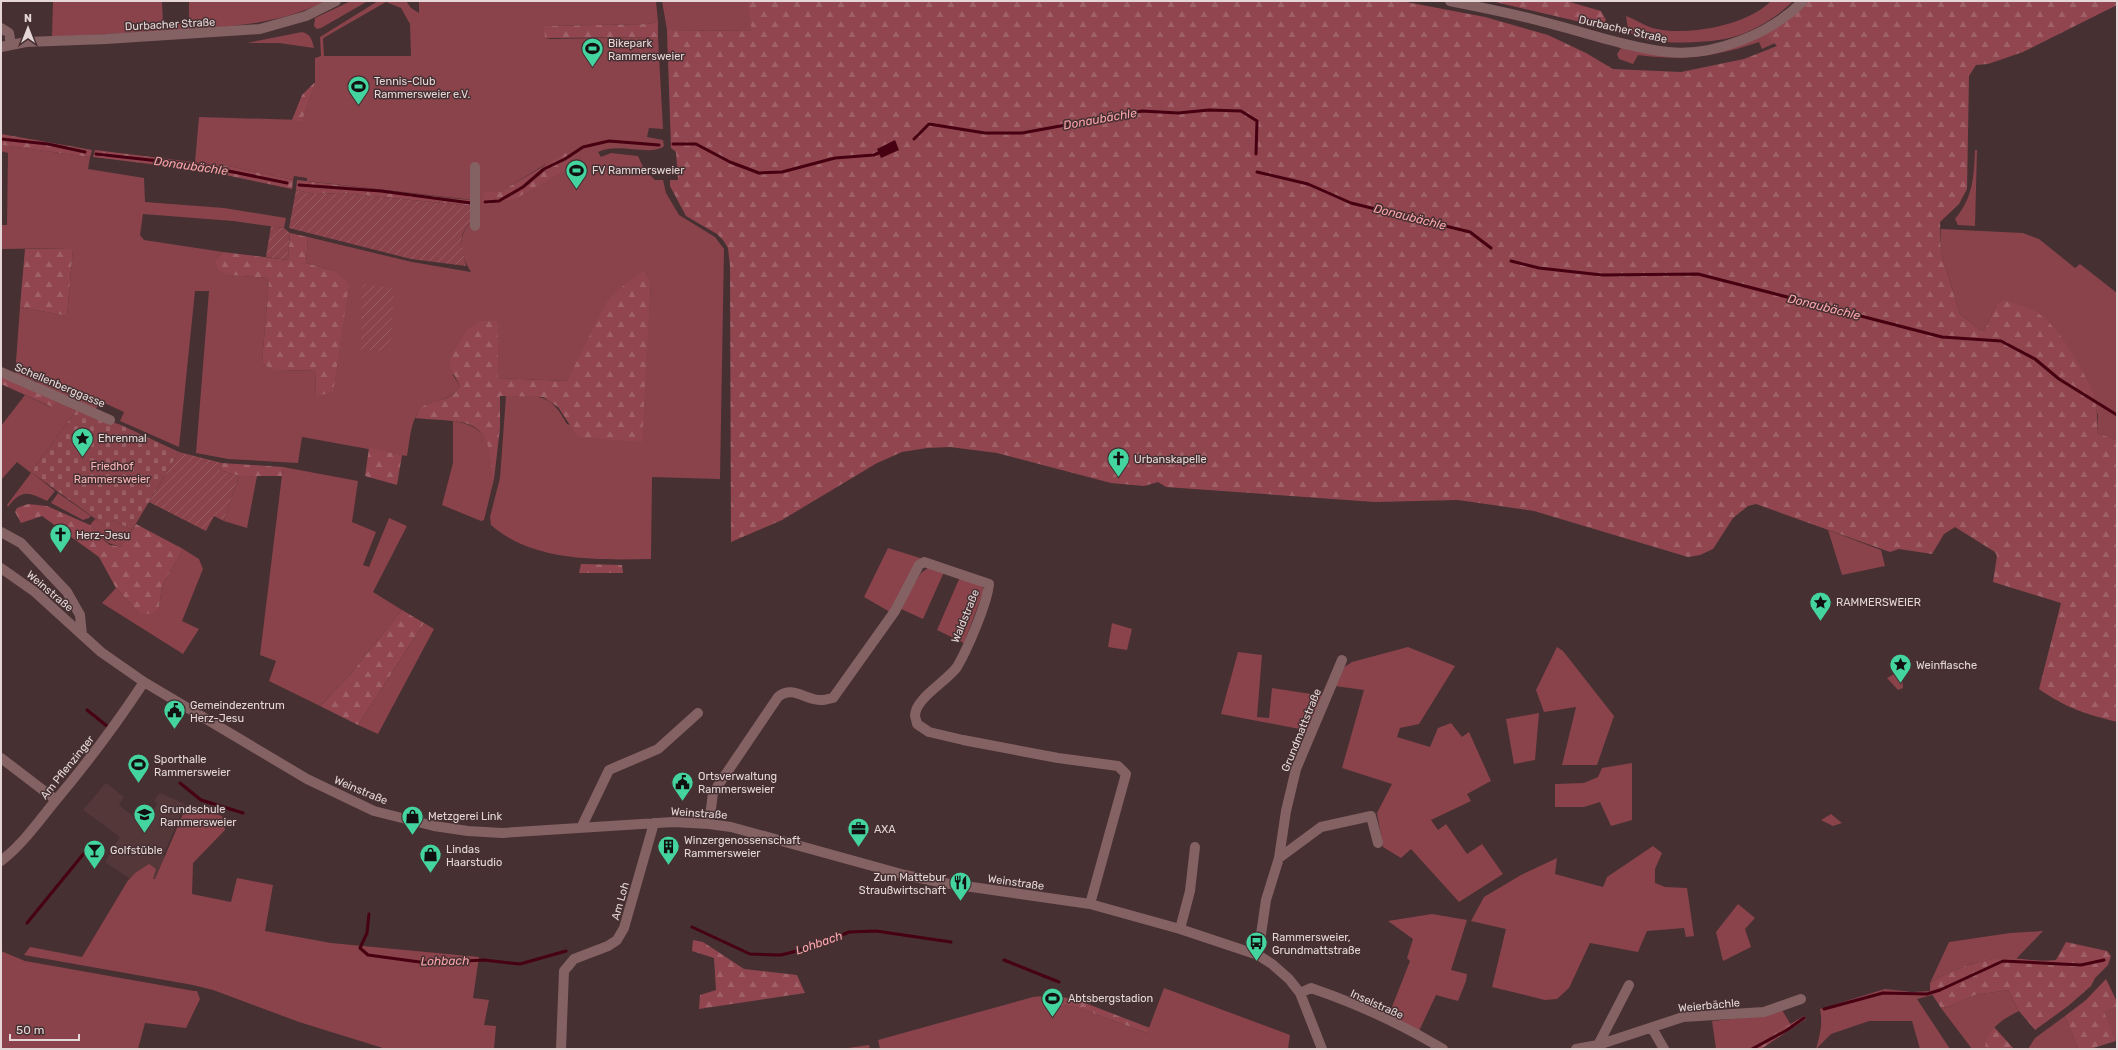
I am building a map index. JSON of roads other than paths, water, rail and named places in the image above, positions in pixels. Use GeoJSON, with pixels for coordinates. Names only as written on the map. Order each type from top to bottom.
{"type":"FeatureCollection","features":[{"type":"Feature","properties":{"kind":"street","name":"Durbacher Straße"},"geometry":{"type":"LineString","coordinates":[[6,46],[26,42],[183,35],[260,29],[306,16],[336,1]]}},
{"type":"Feature","properties":{"kind":"street","name":"Durbacher Straße"},"geometry":{"type":"LineString","coordinates":[[1450,1],[1525,17],[1612,40],[1670,52],[1702,51],[1757,35],[1789,15],[1803,1]]}},
{"type":"Feature","properties":{"kind":"street"},"geometry":{"type":"LineString","coordinates":[[1,28],[9,34],[6,46]]}},
{"type":"Feature","properties":{"kind":"street"},"geometry":{"type":"LineString","coordinates":[[475,167],[475,226]]}},
{"type":"Feature","properties":{"kind":"street","name":"Schellenberggasse"},"geometry":{"type":"LineString","coordinates":[[1,372],[110,420]]}},
{"type":"Feature","properties":{"kind":"street","name":"Weinstraße"},"geometry":{"type":"LineString","coordinates":[[1,532],[21,543],[67,592],[80,615],[82,635]]}},
{"type":"Feature","properties":{"kind":"street","name":"Waldstraße"},"geometry":{"type":"LineString","coordinates":[[709,824],[713,793],[778,697],[784,692],[794,692],[822,701],[833,698],[895,611],[919,565],[924,562],[989,584],[988,593],[977,623],[957,667],[919,706],[915,715],[917,724],[929,732],[963,740],[1058,758],[1118,766],[1126,774],[1090,904]]}},
{"type":"Feature","properties":{"kind":"street","name":"Weinstraße"},"geometry":{"type":"LineString","coordinates":[[1,568],[35,592],[101,652],[144,682],[307,779],[374,811],[416,822],[468,831],[502,833],[654,823],[709,824],[731,827],[938,882],[1090,904],[1180,929],[1258,955],[1289,978],[1300,993],[1322,1049]]}},
{"type":"Feature","properties":{"kind":"street","name":"Grundmattstraße"},"geometry":{"type":"LineString","coordinates":[[1258,955],[1266,900],[1279,858],[1286,811],[1296,769],[1342,660]]}},
{"type":"Feature","properties":{"kind":"street","name":"Am Pflenzinger"},"geometry":{"type":"LineString","coordinates":[[1,861],[19,847],[117,724],[144,682]]}},
{"type":"Feature","properties":{"kind":"street"},"geometry":{"type":"LineString","coordinates":[[581,828],[609,770],[658,749],[698,714]]}},
{"type":"Feature","properties":{"kind":"street"},"geometry":{"type":"LineString","coordinates":[[1,758],[56,800]]}},
{"type":"Feature","properties":{"kind":"street"},"geometry":{"type":"LineString","coordinates":[[1279,858],[1321,827],[1371,816],[1378,843]]}},
{"type":"Feature","properties":{"kind":"street","name":"Am Loh"},"geometry":{"type":"LineString","coordinates":[[561,1049],[564,971],[574,959],[608,946],[617,940],[624,928],[654,823]]}},
{"type":"Feature","properties":{"kind":"street"},"geometry":{"type":"LineString","coordinates":[[1180,929],[1190,890],[1195,847]]}},
{"type":"Feature","properties":{"kind":"street"},"geometry":{"type":"LineString","coordinates":[[1598,1045],[1630,985]]}},
{"type":"Feature","properties":{"kind":"street","name":"Inselstraße"},"geometry":{"type":"LineString","coordinates":[[1300,993],[1311,988],[1325,993],[1394,1024],[1442,1049]]}},
{"type":"Feature","properties":{"kind":"street","name":"Weierbächle"},"geometry":{"type":"LineString","coordinates":[[1576,1049],[1598,1045],[1683,1017],[1764,1012],[1801,999]]}},
{"type":"Feature","properties":{"kind":"street"},"geometry":{"type":"LineString","coordinates":[[1652,1028],[1664,1049]]}},
{"type":"Feature","properties":{"kind":"waterway","name":"Donaubächle"},"geometry":{"type":"LineString","coordinates":[[914,139],[929,124],[985,133],[1022,133],[1142,111],[1178,113],[1209,110],[1241,111],[1257,121],[1256,154]]}},
{"type":"Feature","properties":{"kind":"waterway","name":"Donaubächle"},"geometry":{"type":"LineString","coordinates":[[1,139],[48,144],[85,152]]}},
{"type":"Feature","properties":{"kind":"waterway","name":"Donaubächle"},"geometry":{"type":"LineString","coordinates":[[485,202],[499,201],[523,187],[544,169],[565,159],[583,147],[609,141],[659,145]]}},
{"type":"Feature","properties":{"kind":"waterway","name":"Donaubächle"},"geometry":{"type":"LineString","coordinates":[[673,144],[696,144],[730,162],[759,173],[782,172],[835,158],[874,155],[881,152]]}},
{"type":"Feature","properties":{"kind":"waterway","name":"Donaubächle"},"geometry":{"type":"LineString","coordinates":[[96,154],[204,166],[287,183]]}},
{"type":"Feature","properties":{"kind":"waterway","name":"Donaubächle"},"geometry":{"type":"LineString","coordinates":[[1257,172],[1308,184],[1351,203],[1470,232],[1491,248]]}},
{"type":"Feature","properties":{"kind":"waterway","name":"Donaubächle"},"geometry":{"type":"LineString","coordinates":[[299,185],[381,191],[471,203]]}},
{"type":"Feature","properties":{"kind":"waterway","name":"Donaubächle"},"geometry":{"type":"LineString","coordinates":[[1511,261],[1539,268],[1602,275],[1698,274],[1942,337],[2001,341],[2035,359],[2059,379],[2117,415]]}},
{"type":"Feature","properties":{"kind":"waterway","name":"Lohbach"},"geometry":{"type":"LineString","coordinates":[[87,710],[107,726]]}},
{"type":"Feature","properties":{"kind":"waterway","name":"Lohbach"},"geometry":{"type":"LineString","coordinates":[[180,783],[201,800],[243,813]]}},
{"type":"Feature","properties":{"kind":"waterway"},"geometry":{"type":"LineString","coordinates":[[27,923],[85,852]]}},
{"type":"Feature","properties":{"kind":"waterway","name":"Lohbach"},"geometry":{"type":"LineString","coordinates":[[369,914],[367,933],[360,948],[368,955],[427,963],[484,960],[520,964],[566,951]]}},
{"type":"Feature","properties":{"kind":"waterway","name":"Lohbach"},"geometry":{"type":"LineString","coordinates":[[692,927],[750,954],[781,955],[813,947],[849,932],[876,931],[951,942]]}},
{"type":"Feature","properties":{"kind":"waterway","name":"Lohbach"},"geometry":{"type":"LineString","coordinates":[[1004,960],[1059,982]]}},
{"type":"Feature","properties":{"kind":"waterway"},"geometry":{"type":"LineString","coordinates":[[1824,1009],[1883,993],[1927,994],[1940,990],[2003,961],[2081,965],[2104,960]]}},
{"type":"Feature","properties":{"kind":"waterway"},"geometry":{"type":"LineString","coordinates":[[1752,1049],[1787,1030],[1804,1018]]}},
{"type":"Feature","properties":{"kind":"place","name":"Bikepark Rammersweier"},"geometry":{"type":"Point","coordinates":[593,68]}},
{"type":"Feature","properties":{"kind":"place","name":"Tennis-Club Rammersweier e.V."},"geometry":{"type":"Point","coordinates":[359,106]}},
{"type":"Feature","properties":{"kind":"place","name":"FV Rammersweier"},"geometry":{"type":"Point","coordinates":[576,190]}},
{"type":"Feature","properties":{"kind":"place","name":"Ehrenmal"},"geometry":{"type":"Point","coordinates":[82,458]}},
{"type":"Feature","properties":{"kind":"place","name":"Urbanskapelle"},"geometry":{"type":"Point","coordinates":[1118,478]}},
{"type":"Feature","properties":{"kind":"place","name":"Herz-Jesu"},"geometry":{"type":"Point","coordinates":[61,554]}},
{"type":"Feature","properties":{"kind":"place","name":"RAMMERSWEIER"},"geometry":{"type":"Point","coordinates":[1821,622]}},
{"type":"Feature","properties":{"kind":"place","name":"Weinflasche"},"geometry":{"type":"Point","coordinates":[1900,684]}},
{"type":"Feature","properties":{"kind":"place","name":"Gemeindezentrum Herz-Jesu"},"geometry":{"type":"Point","coordinates":[175,730]}},
{"type":"Feature","properties":{"kind":"place","name":"Sporthalle Rammersweier"},"geometry":{"type":"Point","coordinates":[138,784]}},
{"type":"Feature","properties":{"kind":"place","name":"Ortsverwaltung Rammersweier"},"geometry":{"type":"Point","coordinates":[683,802]}},
{"type":"Feature","properties":{"kind":"place","name":"Grundschule Rammersweier"},"geometry":{"type":"Point","coordinates":[144,834]}},
{"type":"Feature","properties":{"kind":"place","name":"Metzgerei Link"},"geometry":{"type":"Point","coordinates":[413,836]}},
{"type":"Feature","properties":{"kind":"place","name":"AXA"},"geometry":{"type":"Point","coordinates":[858,848]}},
{"type":"Feature","properties":{"kind":"place","name":"Winzergenossenschaft Rammersweier"},"geometry":{"type":"Point","coordinates":[669,866]}},
{"type":"Feature","properties":{"kind":"place","name":"Golfstüble"},"geometry":{"type":"Point","coordinates":[94,870]}},
{"type":"Feature","properties":{"kind":"place","name":"Lindas Haarstudio"},"geometry":{"type":"Point","coordinates":[431,874]}},
{"type":"Feature","properties":{"kind":"place","name":"Zum Mattebur Straußwirtschaft"},"geometry":{"type":"Point","coordinates":[961,902]}},
{"type":"Feature","properties":{"kind":"place","name":"Rammersweier, Grundmattstraße"},"geometry":{"type":"Point","coordinates":[1257,962]}},
{"type":"Feature","properties":{"kind":"place","name":"Abtsbergstadion"},"geometry":{"type":"Point","coordinates":[1052,1018]}},
{"type":"Feature","properties":{"kind":"park label","name":"Friedhof Rammersweier"},"geometry":{"type":"Point","coordinates":[112,472]}}]}
